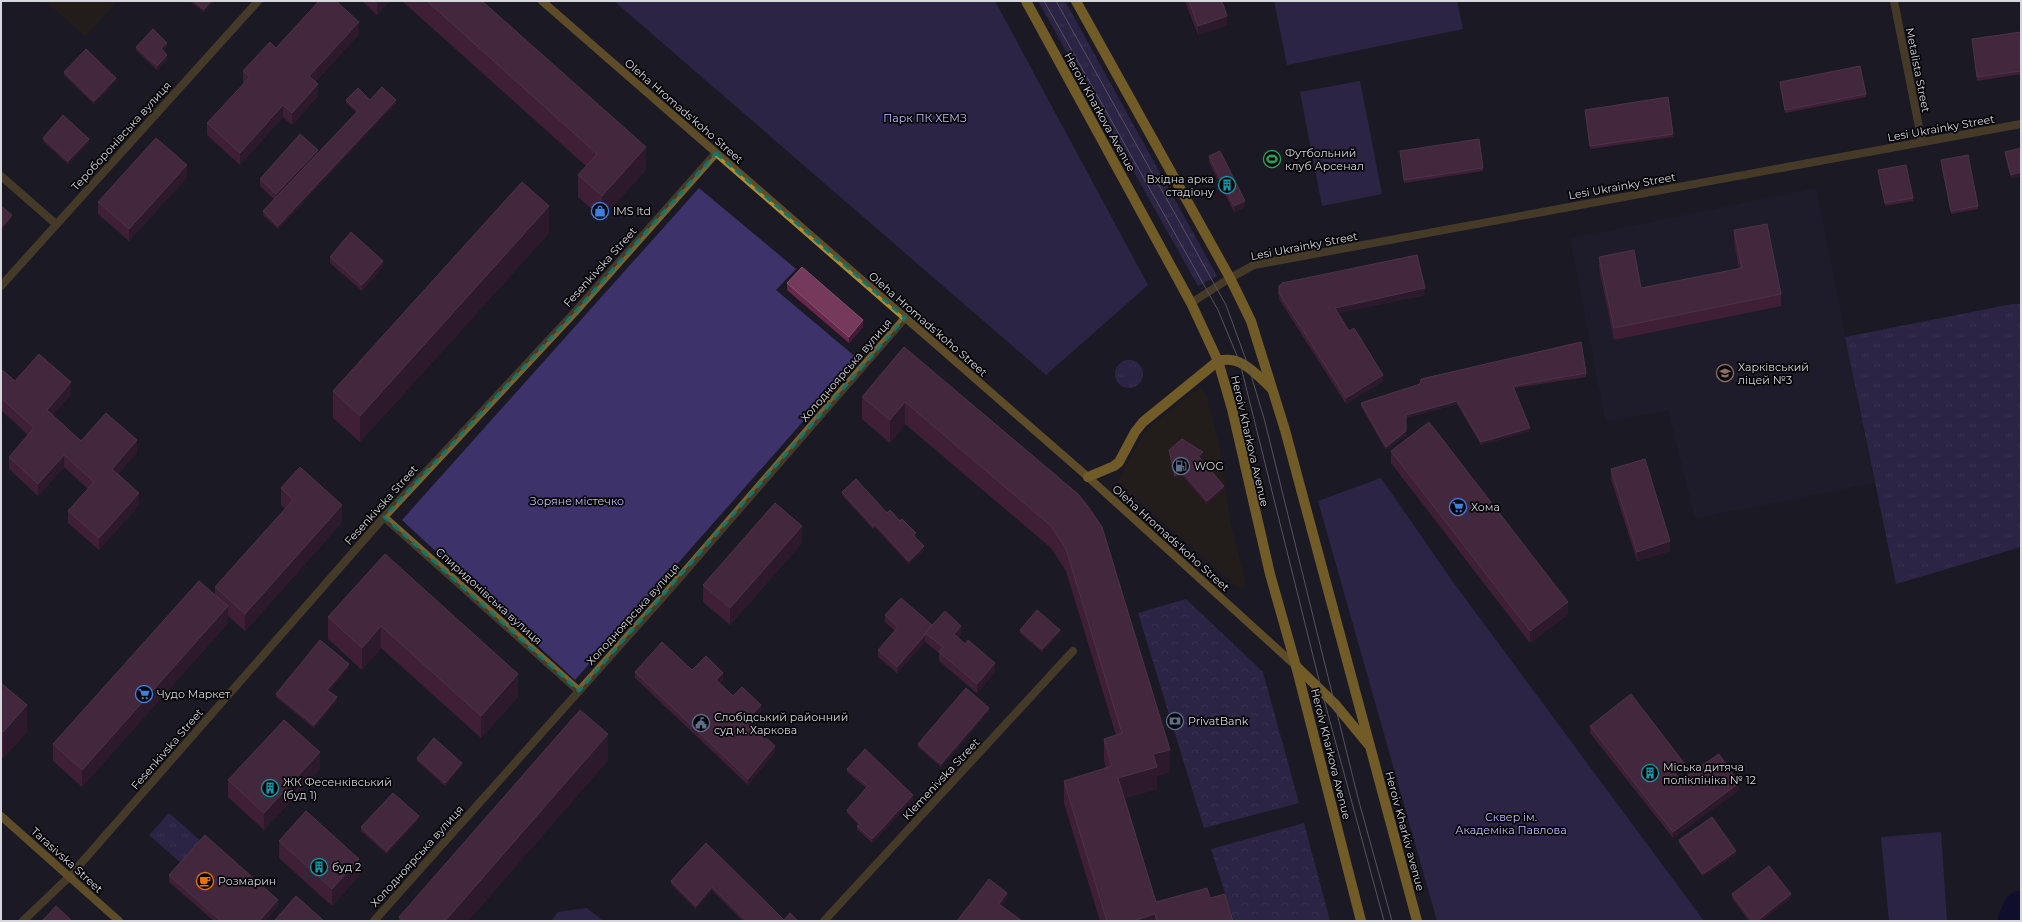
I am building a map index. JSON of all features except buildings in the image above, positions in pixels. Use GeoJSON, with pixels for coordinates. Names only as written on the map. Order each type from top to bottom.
{"type":"FeatureCollection","features":[{"type":"Feature","properties":{"kind":"main road","name":"Oleha Hromadsʹkoho Street"},"geometry":{"type":"LineString","coordinates":[[542,1],[1088,477],[1296,666]]}},
{"type":"Feature","properties":{"kind":"main road","name":"Heroiv Kharkova Avenue"},"geometry":{"type":"LineString","coordinates":[[1026,1],[1191,303],[1218,361],[1232,409],[1270,574],[1296,666],[1361,921]]}},
{"type":"Feature","properties":{"kind":"main road"},"geometry":{"type":"LineString","coordinates":[[1076,1],[1230,278],[1251,321],[1285,430],[1370,748]]}},
{"type":"Feature","properties":{"kind":"main road"},"geometry":{"type":"LineString","coordinates":[[1088,477],[1119,462],[1134,432],[1143,422],[1218,361],[1229,358],[1240,363],[1272,388]]}},
{"type":"Feature","properties":{"kind":"main road"},"geometry":{"type":"LineString","coordinates":[[1296,666],[1335,704],[1370,748]]}},
{"type":"Feature","properties":{"kind":"main road","name":"Heroiv Kharkiv avenue"},"geometry":{"type":"LineString","coordinates":[[1370,748],[1417,921]]}},
{"type":"Feature","properties":{"kind":"main road","name":"Tarasivska Street"},"geometry":{"type":"LineString","coordinates":[[1,816],[119,921]]}},
{"type":"Feature","properties":{"kind":"street","name":"Тероборонівська вулиця"},"geometry":{"type":"LineString","coordinates":[[1,286],[258,1]]}},
{"type":"Feature","properties":{"kind":"street","name":"Metalista Street"},"geometry":{"type":"LineString","coordinates":[[1894,1],[1922,142]]}},
{"type":"Feature","properties":{"kind":"street","name":"Lesi Ukrainky Street"},"geometry":{"type":"LineString","coordinates":[[1191,303],[1230,278],[1254,265],[2021,124]]}},
{"type":"Feature","properties":{"kind":"street","name":"Fesenkivska Street"},"geometry":{"type":"LineString","coordinates":[[24,921],[69,877],[384,517],[575,312],[716,153]]}},
{"type":"Feature","properties":{"kind":"street"},"geometry":{"type":"LineString","coordinates":[[1,176],[56,224]]}},
{"type":"Feature","properties":{"kind":"street","name":"Холодноярська вулиця"},"geometry":{"type":"LineString","coordinates":[[374,921],[661,599],[905,318]]}},
{"type":"Feature","properties":{"kind":"street","name":"Спиридонівська вулиця"},"geometry":{"type":"LineString","coordinates":[[384,517],[579,691]]}},
{"type":"Feature","properties":{"kind":"street","name":"Klemenivska Street"},"geometry":{"type":"LineString","coordinates":[[824,921],[1073,651]]}},
{"type":"Feature","properties":{"kind":"highlighted area"},"geometry":{"type":"Polygon","coordinates":[[[716,153],[905,318],[579,691],[384,517],[575,312],[716,153]]]}},
{"type":"Feature","properties":{"kind":"shaded area"},"geometry":{"type":"Polygon","coordinates":[[[45,1],[117,1],[85,36],[45,1]]]}},
{"type":"Feature","properties":{"kind":"shaded area","name":"Харківський ліцей №3"},"geometry":{"type":"Polygon","coordinates":[[[1816,188],[1874,483],[1695,518],[1668,410],[1606,421],[1570,239],[1816,188]]]}},
{"type":"Feature","properties":{"kind":"shaded area"},"geometry":{"type":"Polygon","coordinates":[[[1200,389],[1206,394],[1220,449],[1230,521],[1245,580],[1243,589],[1236,586],[1118,482],[1144,433],[1191,393],[1200,389]]]}},
{"type":"Feature","properties":{"kind":"green space","name":"Парк ПК ХЕМЗ"},"geometry":{"type":"Polygon","coordinates":[[[614,1],[995,1],[1148,285],[1046,375],[614,1]]]}},
{"type":"Feature","properties":{"kind":"green space"},"geometry":{"type":"Polygon","coordinates":[[[1038,1],[1065,1],[1217,276],[1198,286],[1038,1]]]}},
{"type":"Feature","properties":{"kind":"green space"},"geometry":{"type":"Polygon","coordinates":[[[1274,1],[1457,1],[1463,29],[1287,65],[1274,1]]]}},
{"type":"Feature","properties":{"kind":"green space"},"geometry":{"type":"Polygon","coordinates":[[[1360,81],[1382,194],[1322,206],[1300,92],[1360,81]]]}},
{"type":"Feature","properties":{"kind":"green space","name":"Зоряне містечко"},"geometry":{"type":"Polygon","coordinates":[[[699,188],[796,269],[776,290],[858,359],[575,680],[402,520],[699,188]]]}},
{"type":"Feature","properties":{"kind":"green space"},"geometry":{"type":"Polygon","coordinates":[[[2012,304],[2021,304],[2021,547],[1896,584],[1845,337],[2012,304]]]}},
{"type":"Feature","properties":{"kind":"green space"},"geometry":{"type":"Polygon","coordinates":[[[1129,360],[1139,364],[1143,374],[1139,384],[1129,388],[1119,384],[1115,374],[1119,364],[1129,360]]]}},
{"type":"Feature","properties":{"kind":"green space","name":"Сквер ім. Академіка Павлова"},"geometry":{"type":"Polygon","coordinates":[[[1381,478],[1453,582],[1704,921],[1437,921],[1318,501],[1381,478]]]}},
{"type":"Feature","properties":{"kind":"green space"},"geometry":{"type":"Polygon","coordinates":[[[1186,599],[1263,672],[1299,803],[1204,828],[1138,613],[1186,599]]]}},
{"type":"Feature","properties":{"kind":"green space"},"geometry":{"type":"Polygon","coordinates":[[[169,813],[202,842],[182,864],[149,835],[169,813]]]}},
{"type":"Feature","properties":{"kind":"green space"},"geometry":{"type":"Polygon","coordinates":[[[1304,823],[1330,921],[1234,921],[1211,849],[1304,823]]]}},
{"type":"Feature","properties":{"kind":"green space"},"geometry":{"type":"Polygon","coordinates":[[[1941,832],[1947,921],[1889,921],[1881,837],[1941,832]]]}},
{"type":"Feature","properties":{"kind":"green space"},"geometry":{"type":"Polygon","coordinates":[[[587,908],[603,921],[551,921],[558,912],[587,908]]]}},
{"type":"Feature","properties":{"kind":"waterway"},"geometry":{"type":"LineString","coordinates":[[2016,921],[2021,909]]}},
{"type":"Feature","properties":{"kind":"tram line"},"geometry":{"type":"LineString","coordinates":[[1044,1],[1218,310],[1240,363],[1322,692],[1384,921]]}},
{"type":"Feature","properties":{"kind":"tram line"},"geometry":{"type":"LineString","coordinates":[[1056,1],[1226,305],[1249,368],[1265,422],[1358,798],[1392,921]]}},
{"type":"Feature","properties":{"kind":"place","name":"Футбольний клуб Арсенал"},"geometry":{"type":"Point","coordinates":[1272,159]}},
{"type":"Feature","properties":{"kind":"place","name":"Вхідна арка стадіону"},"geometry":{"type":"Point","coordinates":[1227,185]}},
{"type":"Feature","properties":{"kind":"place","name":"IMS ltd"},"geometry":{"type":"Point","coordinates":[600,211]}},
{"type":"Feature","properties":{"kind":"place","name":"Харківський ліцей №3"},"geometry":{"type":"Point","coordinates":[1725,373]}},
{"type":"Feature","properties":{"kind":"place","name":"WOG"},"geometry":{"type":"Point","coordinates":[1181,466]}},
{"type":"Feature","properties":{"kind":"place","name":"Хома"},"geometry":{"type":"Point","coordinates":[1458,507]}},
{"type":"Feature","properties":{"kind":"place","name":"Чудо Маркет"},"geometry":{"type":"Point","coordinates":[144,694]}},
{"type":"Feature","properties":{"kind":"place","name":"PrivatBank"},"geometry":{"type":"Point","coordinates":[1175,721]}},
{"type":"Feature","properties":{"kind":"place","name":"Слобідський районний суд м. Харкова"},"geometry":{"type":"Point","coordinates":[701,723]}},
{"type":"Feature","properties":{"kind":"place","name":"Міська дитяча поліклініка № 12"},"geometry":{"type":"Point","coordinates":[1650,773]}},
{"type":"Feature","properties":{"kind":"place","name":"ЖК Фесенківський (буд 1)"},"geometry":{"type":"Point","coordinates":[270,788]}},
{"type":"Feature","properties":{"kind":"place","name":"буд 2"},"geometry":{"type":"Point","coordinates":[319,867]}},
{"type":"Feature","properties":{"kind":"place","name":"Розмарин"},"geometry":{"type":"Point","coordinates":[205,881]}}]}
